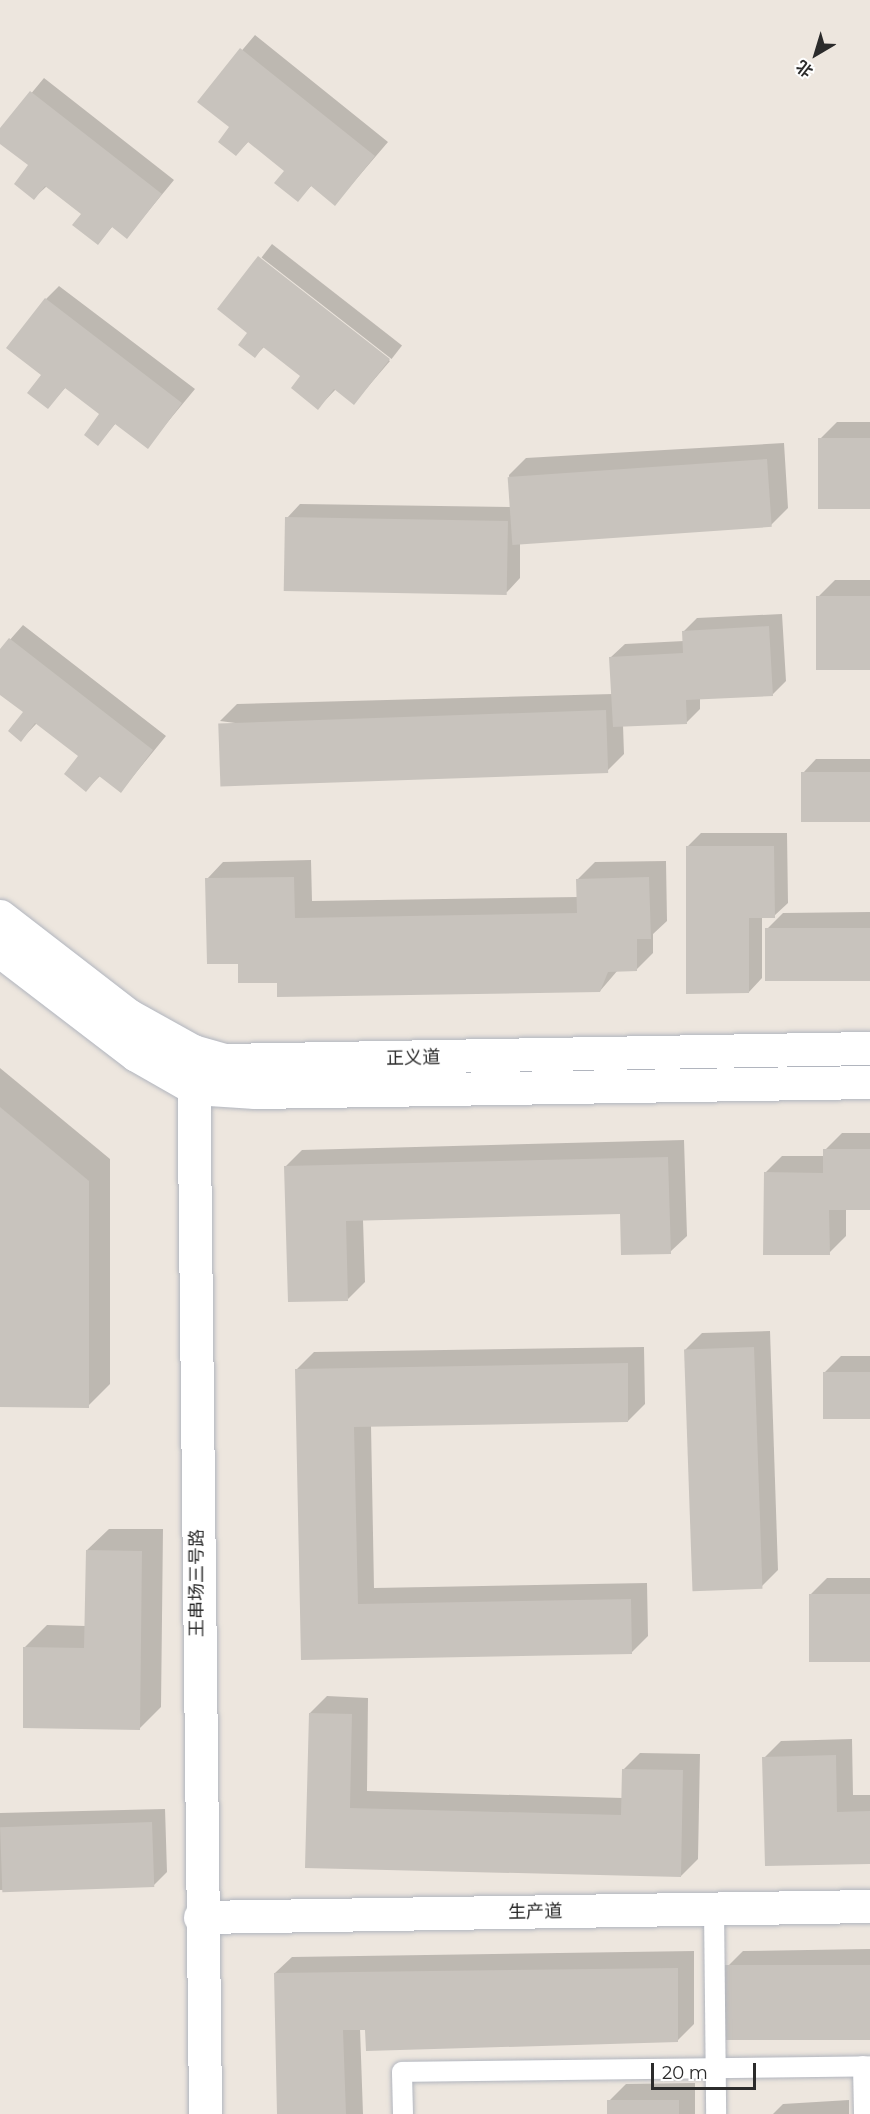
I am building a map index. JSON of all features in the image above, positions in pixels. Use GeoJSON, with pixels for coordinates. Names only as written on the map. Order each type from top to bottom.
{"type":"FeatureCollection","features":[{"type":"Feature","properties":{"kind":"street","name":"正义道"},"geometry":{"type":"LineString","coordinates":[[0,916],[128,1015],[193,1051],[225,1060],[870,1048]]}},
{"type":"Feature","properties":{"kind":"street","name":"正义道"},"geometry":{"type":"LineString","coordinates":[[0,951],[136,1055],[194,1088],[255,1092],[870,1082]]}},
{"type":"Feature","properties":{"kind":"street","name":"王串场三号路"},"geometry":{"type":"LineString","coordinates":[[193,1051],[200,1917],[205,2114]]}},
{"type":"Feature","properties":{"kind":"street","name":"生产道"},"geometry":{"type":"LineString","coordinates":[[200,1917],[870,1906]]}},
{"type":"Feature","properties":{"kind":"lane"},"geometry":{"type":"LineString","coordinates":[[714,1908],[716,2114]]}},
{"type":"Feature","properties":{"kind":"lane"},"geometry":{"type":"LineString","coordinates":[[403,2114],[402,2073],[866,2066],[864,2114]]}},
{"type":"Feature","properties":{"kind":"building"},"geometry":{"type":"Polygon","coordinates":[[[240,48],[375,156],[335,206],[311,186],[298,202],[274,183],[284,171],[248,142],[236,156],[218,142],[229,127],[197,102],[240,48]]]}},
{"type":"Feature","properties":{"kind":"building"},"geometry":{"type":"Polygon","coordinates":[[[30,91],[162,194],[127,239],[112,227],[98,245],[72,225],[81,214],[45,186],[34,200],[14,184],[28,165],[0,144],[0,128],[30,91]]]}},
{"type":"Feature","properties":{"kind":"building"},"geometry":{"type":"Polygon","coordinates":[[[258,256],[390,359],[354,405],[334,389],[318,410],[291,388],[300,376],[263,347],[255,358],[238,345],[247,333],[217,309],[258,256]]]}},
{"type":"Feature","properties":{"kind":"building"},"geometry":{"type":"Polygon","coordinates":[[[45,298],[182,403],[148,449],[115,424],[98,446],[84,435],[99,414],[65,388],[48,409],[27,393],[41,375],[6,348],[45,298]]]}},
{"type":"Feature","properties":{"kind":"building"},"geometry":{"type":"Polygon","coordinates":[[[818,438],[870,438],[870,509],[818,509],[818,438]]]}},
{"type":"Feature","properties":{"kind":"building"},"geometry":{"type":"Polygon","coordinates":[[[767,459],[772,527],[512,545],[508,477],[767,459]]]}},
{"type":"Feature","properties":{"kind":"building"},"geometry":{"type":"Polygon","coordinates":[[[285,517],[508,521],[507,595],[284,591],[285,517]]]}},
{"type":"Feature","properties":{"kind":"building"},"geometry":{"type":"Polygon","coordinates":[[[816,596],[870,596],[870,670],[816,670],[816,596]]]}},
{"type":"Feature","properties":{"kind":"building"},"geometry":{"type":"Polygon","coordinates":[[[769,626],[773,696],[686,700],[687,724],[613,727],[609,657],[683,653],[682,631],[769,626]]]}},
{"type":"Feature","properties":{"kind":"building"},"geometry":{"type":"Polygon","coordinates":[[[9,638],[153,750],[121,793],[99,776],[86,792],[64,774],[78,756],[35,723],[21,742],[8,731],[23,712],[0,695],[0,649],[9,638]]]}},
{"type":"Feature","properties":{"kind":"building"},"geometry":{"type":"Polygon","coordinates":[[[606,710],[608,773],[220,787],[218,724],[606,710]]]}},
{"type":"Feature","properties":{"kind":"building"},"geometry":{"type":"Polygon","coordinates":[[[801,772],[870,772],[870,822],[801,822],[801,772]]]}},
{"type":"Feature","properties":{"kind":"building"},"geometry":{"type":"Polygon","coordinates":[[[686,846],[774,846],[775,918],[749,918],[749,993],[686,994],[686,846]]]}},
{"type":"Feature","properties":{"kind":"building"},"geometry":{"type":"Polygon","coordinates":[[[294,877],[295,918],[577,913],[576,879],[649,877],[651,939],[637,939],[637,971],[608,972],[600,992],[277,997],[277,983],[238,983],[238,964],[207,964],[205,878],[294,877]]]}},
{"type":"Feature","properties":{"kind":"building"},"geometry":{"type":"Polygon","coordinates":[[[765,928],[870,928],[870,981],[765,981],[765,928]]]}},
{"type":"Feature","properties":{"kind":"building"},"geometry":{"type":"Polygon","coordinates":[[[0,1107],[89,1181],[89,1408],[0,1407],[0,1107]]]}},
{"type":"Feature","properties":{"kind":"building"},"geometry":{"type":"Polygon","coordinates":[[[823,1149],[870,1149],[870,1210],[829,1210],[830,1255],[763,1255],[764,1172],[823,1173],[823,1149]]]}},
{"type":"Feature","properties":{"kind":"building"},"geometry":{"type":"Polygon","coordinates":[[[668,1157],[671,1254],[621,1255],[620,1214],[346,1221],[348,1301],[288,1302],[284,1166],[668,1157]]]}},
{"type":"Feature","properties":{"kind":"building"},"geometry":{"type":"Polygon","coordinates":[[[754,1347],[762,1589],[692,1591],[684,1349],[754,1347]]]}},
{"type":"Feature","properties":{"kind":"building"},"geometry":{"type":"Polygon","coordinates":[[[628,1363],[628,1422],[354,1427],[358,1604],[631,1599],[632,1654],[301,1660],[295,1369],[628,1363]]]}},
{"type":"Feature","properties":{"kind":"building"},"geometry":{"type":"Polygon","coordinates":[[[823,1372],[870,1372],[870,1419],[823,1419],[823,1372]]]}},
{"type":"Feature","properties":{"kind":"building"},"geometry":{"type":"Polygon","coordinates":[[[86,1550],[142,1551],[140,1730],[23,1728],[23,1647],[84,1648],[86,1550]]]}},
{"type":"Feature","properties":{"kind":"building"},"geometry":{"type":"Polygon","coordinates":[[[809,1594],[870,1594],[870,1662],[809,1662],[809,1594]]]}},
{"type":"Feature","properties":{"kind":"building"},"geometry":{"type":"Polygon","coordinates":[[[309,1713],[352,1714],[350,1808],[621,1815],[622,1769],[683,1770],[681,1877],[305,1868],[309,1713]]]}},
{"type":"Feature","properties":{"kind":"building"},"geometry":{"type":"Polygon","coordinates":[[[836,1755],[837,1812],[870,1811],[870,1864],[765,1866],[762,1757],[836,1755]]]}},
{"type":"Feature","properties":{"kind":"building"},"geometry":{"type":"Polygon","coordinates":[[[152,1822],[154,1887],[2,1892],[0,1827],[152,1822]]]}},
{"type":"Feature","properties":{"kind":"building"},"geometry":{"type":"Polygon","coordinates":[[[724,1965],[870,1965],[870,2040],[724,2040],[724,1965]]]}},
{"type":"Feature","properties":{"kind":"building"},"geometry":{"type":"Polygon","coordinates":[[[678,1968],[678,2042],[366,2051],[365,2030],[343,2030],[346,2114],[277,2114],[274,1973],[678,1968]]]}},
{"type":"Feature","properties":{"kind":"building"},"geometry":{"type":"Polygon","coordinates":[[[607,2100],[679,2100],[679,2114],[607,2114],[607,2100]]]}}]}
